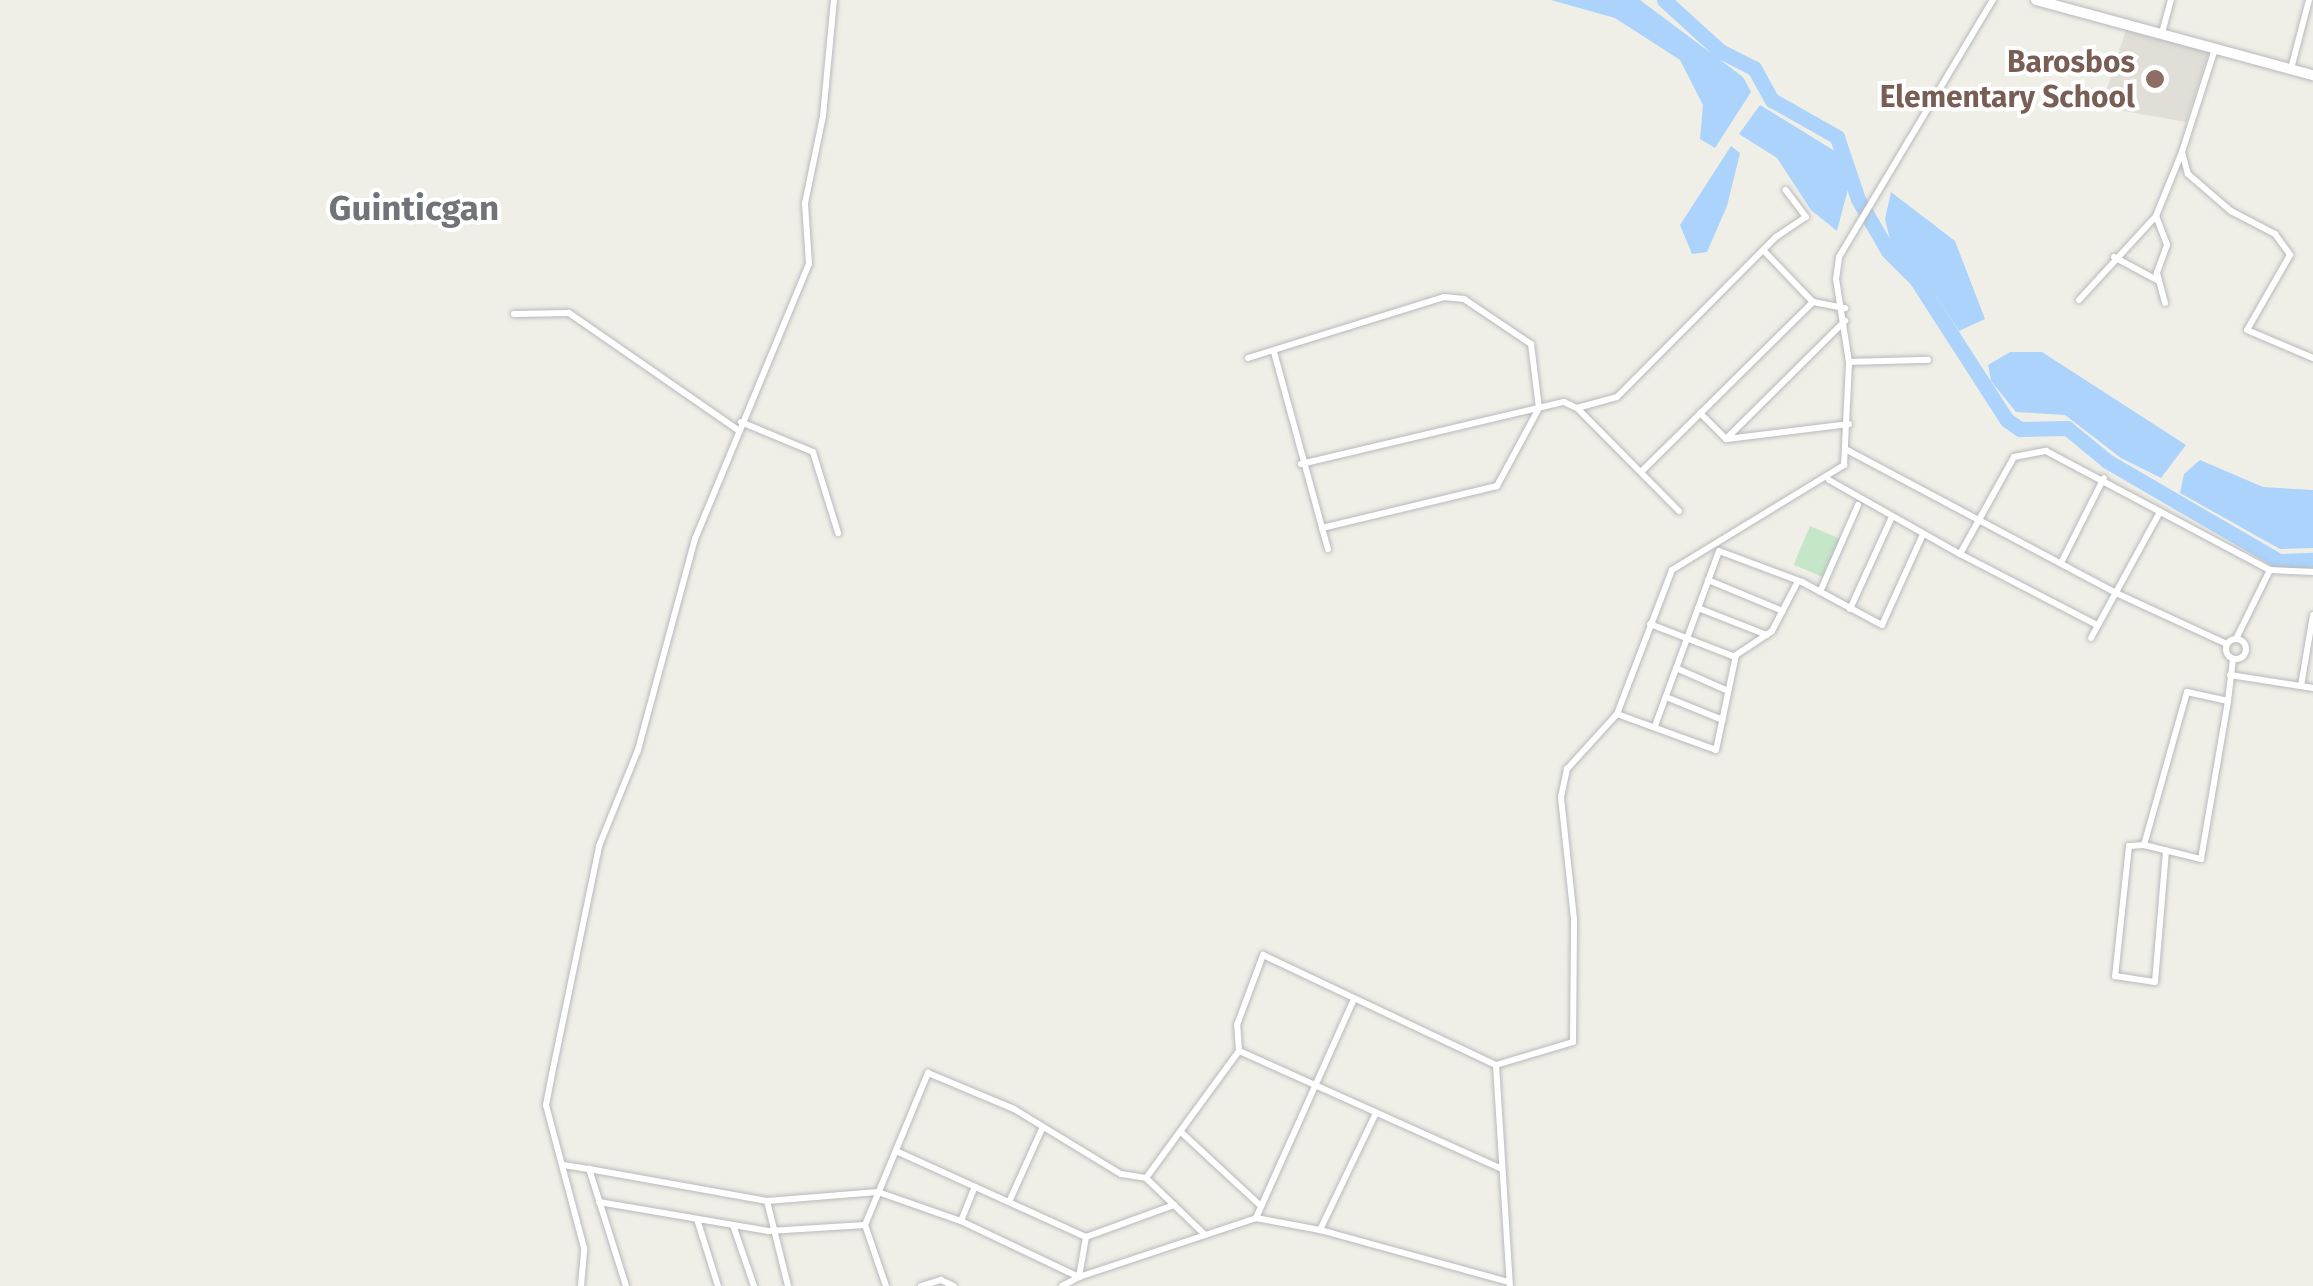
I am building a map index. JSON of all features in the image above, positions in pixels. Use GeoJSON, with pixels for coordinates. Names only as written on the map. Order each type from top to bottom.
{"type":"FeatureCollection","features":[{"type":"Feature","properties":{"kind":"main road"},"geometry":{"type":"LineString","coordinates":[[2036,0],[2313,75]]}},
{"type":"Feature","properties":{"kind":"street"},"geometry":{"type":"LineString","coordinates":[[581,1286],[584,1248],[546,1105],[599,846],[638,750],[695,539],[810,264],[805,203],[834,0]]}},
{"type":"Feature","properties":{"kind":"street"},"geometry":{"type":"LineString","coordinates":[[1146,1178],[1238,1051],[1237,1026],[1264,955],[1496,1064],[1574,1042],[1574,919],[1561,798],[1567,770],[1617,714],[1672,570],[1829,480],[1844,465],[1849,424],[1849,362],[1845,308],[1836,279],[1839,257],[1993,0]]}},
{"type":"Feature","properties":{"kind":"street"},"geometry":{"type":"LineString","coordinates":[[2162,33],[2171,0]]}},
{"type":"Feature","properties":{"kind":"street"},"geometry":{"type":"LineString","coordinates":[[2291,68],[2309,0]]}},
{"type":"Feature","properties":{"kind":"street"},"geometry":{"type":"LineString","coordinates":[[2079,300],[2156,216],[2182,152],[2216,47]]}},
{"type":"Feature","properties":{"kind":"street"},"geometry":{"type":"LineString","coordinates":[[2182,152],[2188,174],[2232,211],[2275,234],[2290,255],[2247,330],[2313,358]]}},
{"type":"Feature","properties":{"kind":"street"},"geometry":{"type":"LineString","coordinates":[[1577,408],[1617,397],[1806,217],[1786,190]]}},
{"type":"Feature","properties":{"kind":"street"},"geometry":{"type":"LineString","coordinates":[[2156,216],[2168,245],[2159,281],[2165,302]]}},
{"type":"Feature","properties":{"kind":"street"},"geometry":{"type":"LineString","coordinates":[[1765,252],[1813,302],[1845,308]]}},
{"type":"Feature","properties":{"kind":"street"},"geometry":{"type":"LineString","coordinates":[[2114,258],[2159,281]]}},
{"type":"Feature","properties":{"kind":"street"},"geometry":{"type":"LineString","coordinates":[[1248,358],[1444,297],[1464,298],[1532,344],[1540,408],[1497,486],[1322,528]]}},
{"type":"Feature","properties":{"kind":"street"},"geometry":{"type":"LineString","coordinates":[[1641,472],[1813,302]]}},
{"type":"Feature","properties":{"kind":"street"},"geometry":{"type":"LineString","coordinates":[[514,314],[569,314],[740,426],[813,452],[838,533]]}},
{"type":"Feature","properties":{"kind":"street"},"geometry":{"type":"LineString","coordinates":[[1726,439],[1846,320]]}},
{"type":"Feature","properties":{"kind":"street"},"geometry":{"type":"LineString","coordinates":[[1274,352],[1301,464],[1328,549]]}},
{"type":"Feature","properties":{"kind":"street"},"geometry":{"type":"LineString","coordinates":[[1849,362],[1928,360]]}},
{"type":"Feature","properties":{"kind":"street"},"geometry":{"type":"LineString","coordinates":[[1301,464],[1564,402],[1577,408],[1680,511]]}},
{"type":"Feature","properties":{"kind":"street"},"geometry":{"type":"LineString","coordinates":[[1700,412],[1726,439]]}},
{"type":"Feature","properties":{"kind":"street"},"geometry":{"type":"LineString","coordinates":[[1726,439],[1849,424]]}},
{"type":"Feature","properties":{"kind":"street"},"geometry":{"type":"LineString","coordinates":[[1847,450],[2116,593],[2228,644],[2233,659],[2228,701],[2201,859],[2166,850],[2144,845],[2129,846],[2114,976],[2156,982],[2166,850]]}},
{"type":"Feature","properties":{"kind":"street"},"geometry":{"type":"LineString","coordinates":[[1960,554],[2014,457],[2046,452],[2104,478],[2270,570],[2313,572]]}},
{"type":"Feature","properties":{"kind":"street"},"geometry":{"type":"LineString","coordinates":[[2061,564],[2104,478]]}},
{"type":"Feature","properties":{"kind":"street"},"geometry":{"type":"LineString","coordinates":[[1829,480],[2097,625]]}},
{"type":"Feature","properties":{"kind":"street"},"geometry":{"type":"LineString","coordinates":[[1820,592],[1858,505]]}},
{"type":"Feature","properties":{"kind":"street"},"geometry":{"type":"LineString","coordinates":[[2091,638],[2160,512]]}},
{"type":"Feature","properties":{"kind":"street"},"geometry":{"type":"LineString","coordinates":[[1850,608],[1892,517]]}},
{"type":"Feature","properties":{"kind":"street"},"geometry":{"type":"LineString","coordinates":[[1655,726],[1718,551],[1799,580],[1882,625],[1923,534]]}},
{"type":"Feature","properties":{"kind":"street"},"geometry":{"type":"LineString","coordinates":[[2228,644],[2236,638],[2270,570]]}},
{"type":"Feature","properties":{"kind":"street"},"geometry":{"type":"LineString","coordinates":[[1708,580],[1783,611]]}},
{"type":"Feature","properties":{"kind":"street"},"geometry":{"type":"LineString","coordinates":[[1617,714],[1716,750],[1735,657],[1767,635],[1799,580]]}},
{"type":"Feature","properties":{"kind":"street"},"geometry":{"type":"LineString","coordinates":[[1698,608],[1767,635]]}},
{"type":"Feature","properties":{"kind":"street"},"geometry":{"type":"LineString","coordinates":[[2301,686],[2313,615]]}},
{"type":"Feature","properties":{"kind":"street"},"geometry":{"type":"LineString","coordinates":[[1650,624],[1735,657]]}},
{"type":"Feature","properties":{"kind":"street"},"geometry":{"type":"LineString","coordinates":[[2233,659],[2247,650],[2236,638]]}},
{"type":"Feature","properties":{"kind":"street"},"geometry":{"type":"LineString","coordinates":[[1676,668],[1728,691]]}},
{"type":"Feature","properties":{"kind":"street"},"geometry":{"type":"LineString","coordinates":[[2230,675],[2313,688]]}},
{"type":"Feature","properties":{"kind":"street"},"geometry":{"type":"LineString","coordinates":[[2144,845],[2187,692],[2228,701]]}},
{"type":"Feature","properties":{"kind":"street"},"geometry":{"type":"LineString","coordinates":[[1666,697],[1722,720]]}},
{"type":"Feature","properties":{"kind":"street"},"geometry":{"type":"LineString","coordinates":[[1256,1218],[1354,999]]}},
{"type":"Feature","properties":{"kind":"street"},"geometry":{"type":"LineString","coordinates":[[1238,1051],[1502,1169]]}},
{"type":"Feature","properties":{"kind":"street"},"geometry":{"type":"LineString","coordinates":[[1062,1286],[1256,1218],[1320,1230],[1510,1284],[1496,1064]]}},
{"type":"Feature","properties":{"kind":"street"},"geometry":{"type":"LineString","coordinates":[[886,1286],[865,1225],[928,1072],[1014,1109],[1122,1174],[1146,1178],[1205,1235]]}},
{"type":"Feature","properties":{"kind":"street"},"geometry":{"type":"LineString","coordinates":[[1320,1230],[1376,1114]]}},
{"type":"Feature","properties":{"kind":"street"},"geometry":{"type":"LineString","coordinates":[[1008,1202],[1042,1129]]}},
{"type":"Feature","properties":{"kind":"street"},"geometry":{"type":"LineString","coordinates":[[1181,1132],[1261,1206]]}},
{"type":"Feature","properties":{"kind":"street"},"geometry":{"type":"LineString","coordinates":[[896,1150],[1086,1236],[1174,1205]]}},
{"type":"Feature","properties":{"kind":"street"},"geometry":{"type":"LineString","coordinates":[[564,1165],[767,1200],[878,1192],[960,1222],[1079,1277]]}},
{"type":"Feature","properties":{"kind":"street"},"geometry":{"type":"LineString","coordinates":[[589,1169],[626,1286]]}},
{"type":"Feature","properties":{"kind":"street"},"geometry":{"type":"LineString","coordinates":[[960,1222],[976,1187]]}},
{"type":"Feature","properties":{"kind":"street"},"geometry":{"type":"LineString","coordinates":[[767,1200],[770,1231],[788,1286]]}},
{"type":"Feature","properties":{"kind":"street"},"geometry":{"type":"LineString","coordinates":[[599,1202],[770,1231],[865,1225]]}},
{"type":"Feature","properties":{"kind":"street"},"geometry":{"type":"LineString","coordinates":[[697,1219],[718,1286]]}},
{"type":"Feature","properties":{"kind":"street"},"geometry":{"type":"LineString","coordinates":[[733,1225],[754,1286]]}},
{"type":"Feature","properties":{"kind":"street"},"geometry":{"type":"LineString","coordinates":[[1079,1277],[1086,1236]]}},
{"type":"Feature","properties":{"kind":"street"},"geometry":{"type":"LineString","coordinates":[[921,1286],[940,1280],[954,1286]]}},
{"type":"Feature","properties":{"kind":"shaded area","name":"Barosbos Elementary School"},"geometry":{"type":"Polygon","coordinates":[[[2126,30],[2209,51],[2186,122],[2101,107],[2126,30]]]}},
{"type":"Feature","properties":{"kind":"green space"},"geometry":{"type":"Polygon","coordinates":[[[1810,526],[1840,539],[1824,578],[1794,565],[1810,526]]]}},
{"type":"Feature","properties":{"kind":"water"},"geometry":{"type":"Polygon","coordinates":[[[1551,0],[1640,0],[1743,77],[1751,92],[1715,148],[1700,139],[1703,105],[1680,60],[1615,18],[1551,0]]]}},
{"type":"Feature","properties":{"kind":"water"},"geometry":{"type":"Polygon","coordinates":[[[1760,105],[1838,153],[1848,189],[1837,231],[1811,210],[1777,158],[1739,134],[1760,105]]]}},
{"type":"Feature","properties":{"kind":"water"},"geometry":{"type":"Polygon","coordinates":[[[1731,146],[1740,153],[1727,206],[1707,252],[1692,254],[1680,225],[1731,146]]]}},
{"type":"Feature","properties":{"kind":"water"},"geometry":{"type":"Polygon","coordinates":[[[1891,192],[1955,241],[1985,319],[1959,331],[1926,281],[1891,244],[1885,219],[1891,192]]]}},
{"type":"Feature","properties":{"kind":"water"},"geometry":{"type":"Polygon","coordinates":[[[2010,352],[2042,352],[2186,445],[2161,478],[2121,458],[2065,415],[2016,412],[1991,381],[1988,365],[2010,352]]]}},
{"type":"Feature","properties":{"kind":"water"},"geometry":{"type":"Polygon","coordinates":[[[2200,460],[2263,487],[2313,490],[2313,548],[2280,549],[2180,493],[2184,474],[2200,460]]]}},
{"type":"Feature","properties":{"kind":"waterway"},"geometry":{"type":"LineString","coordinates":[[1664,0],[1720,51],[1754,68],[1772,100],[1837,137],[1858,199],[1888,251],[1916,279],[2007,420],[2020,429],[2067,428],[2107,461],[2279,561],[2313,560]]}},
{"type":"Feature","properties":{"kind":"place","name":"Barosbos Elementary School"},"geometry":{"type":"Point","coordinates":[2155,79]}},
{"type":"Feature","properties":{"kind":"district","name":"Guinticgan"},"geometry":{"type":"Point","coordinates":[414,208]}}]}
